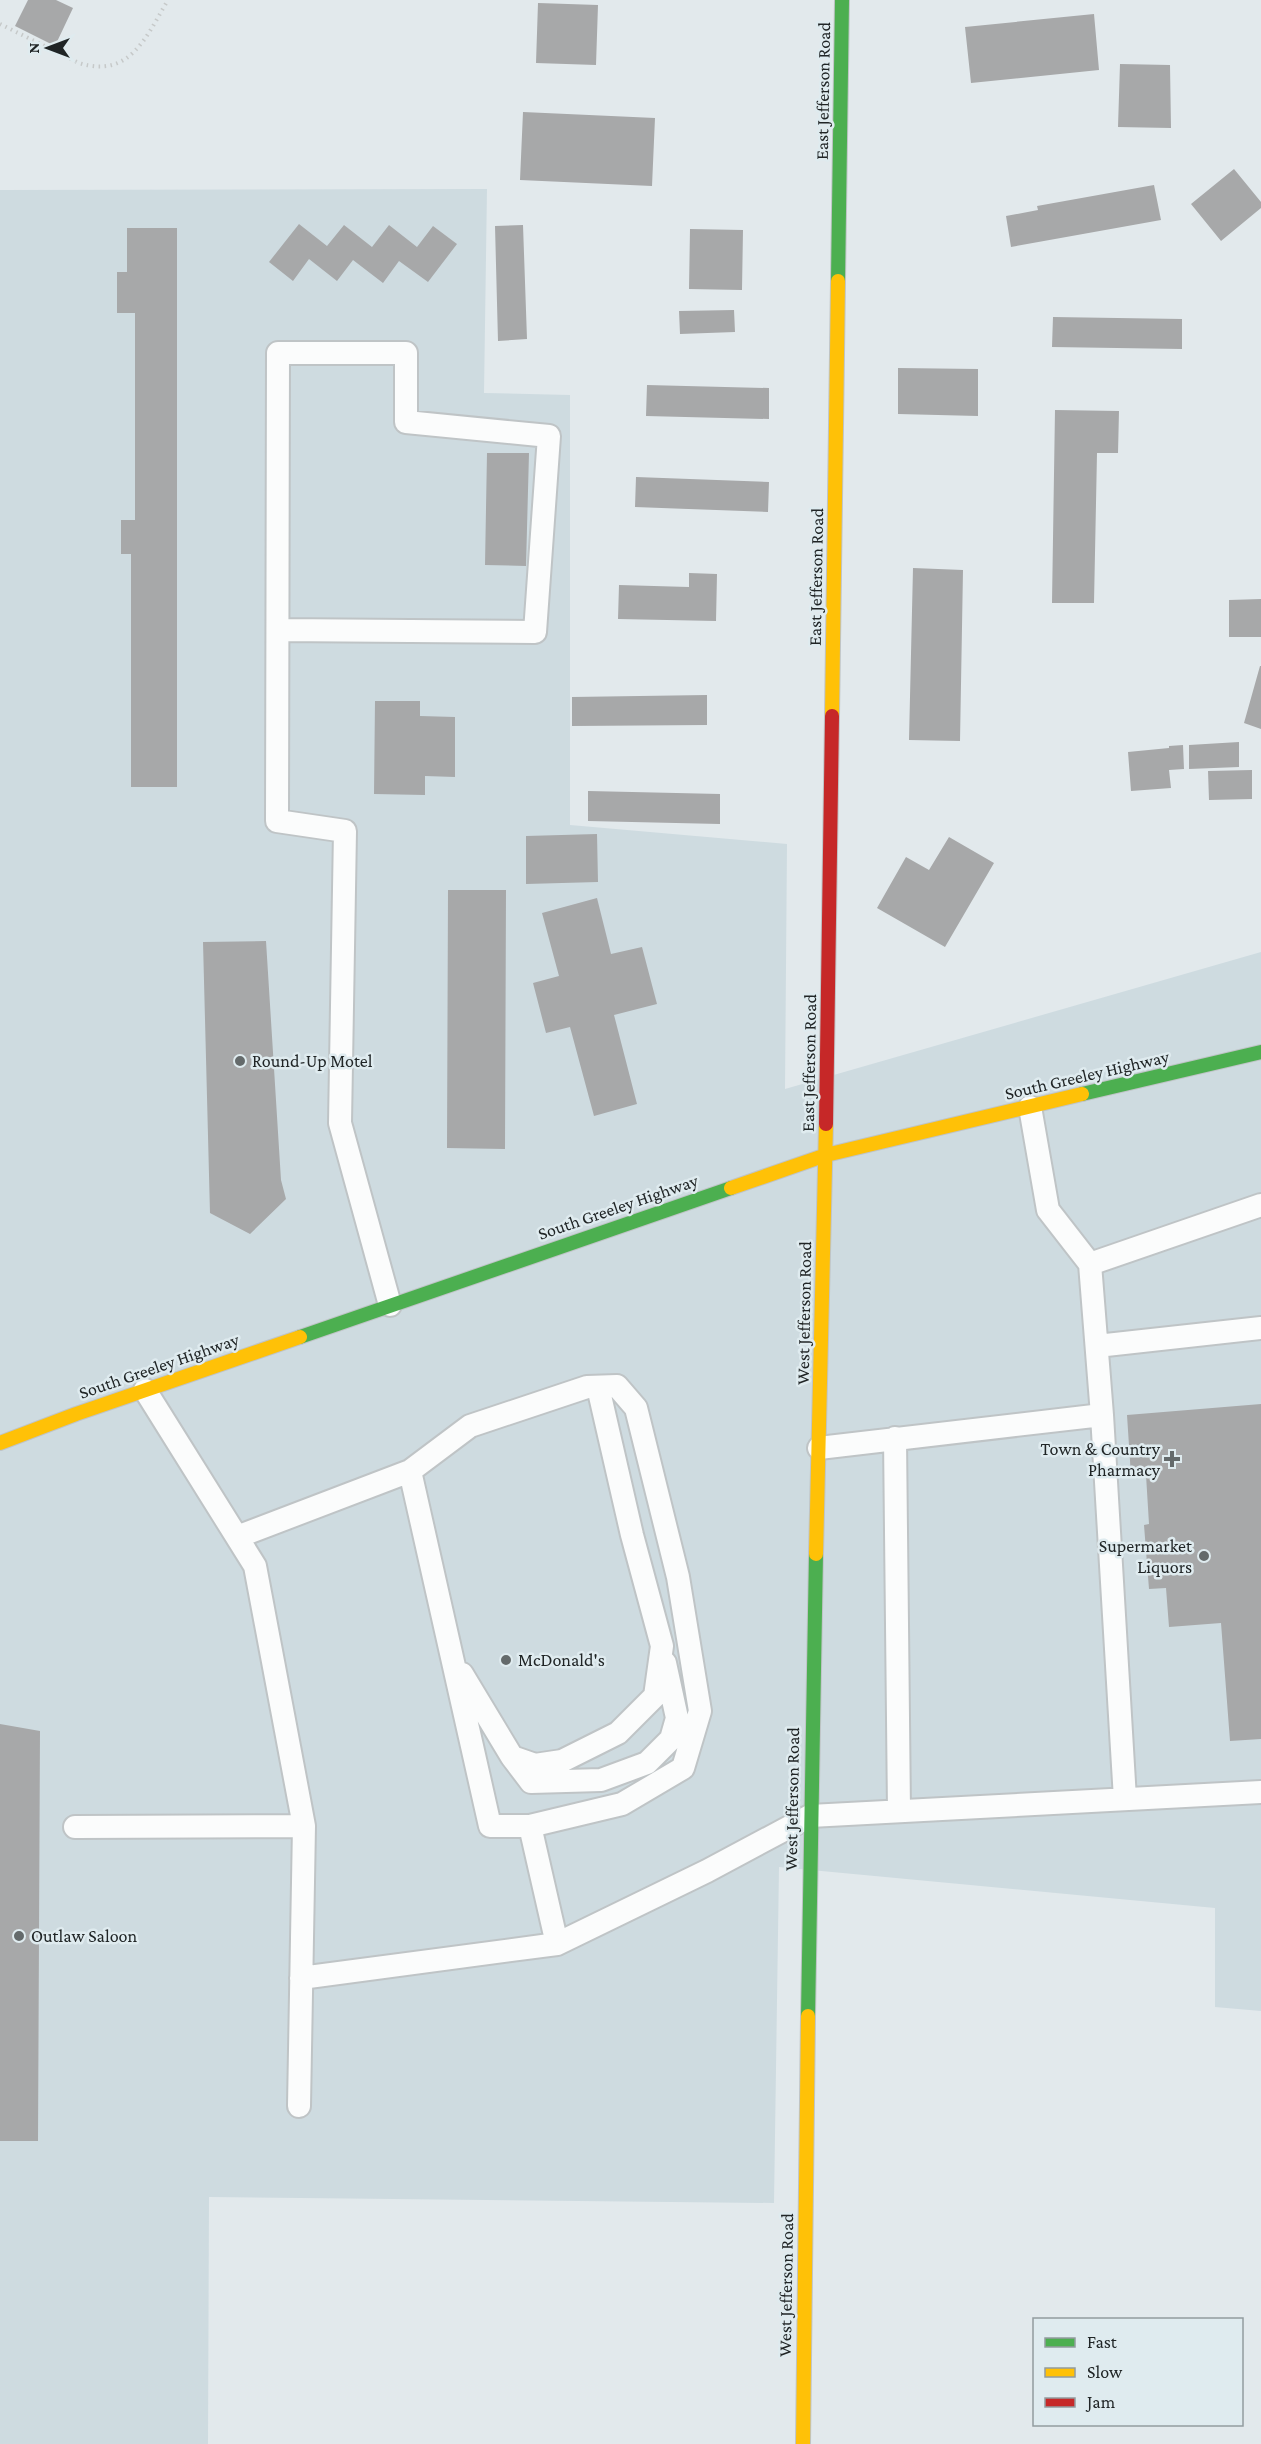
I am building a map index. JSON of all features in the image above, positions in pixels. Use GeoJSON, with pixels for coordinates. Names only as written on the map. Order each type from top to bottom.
{"type":"FeatureCollection","features":[{"type":"Feature","properties":{"kind":"main road","name":"East Jefferson Road"},"geometry":{"type":"LineString","coordinates":[[826,1155],[842,0]]}},
{"type":"Feature","properties":{"kind":"main road","name":"South Greeley Highway"},"geometry":{"type":"LineString","coordinates":[[2,1436],[145,1390],[826,1155],[1261,1052]]}},
{"type":"Feature","properties":{"kind":"main road","name":"West Jefferson Road"},"geometry":{"type":"LineString","coordinates":[[803,2444],[810,1816],[826,1155]]}},
{"type":"Feature","properties":{"kind":"lane"},"geometry":{"type":"LineString","coordinates":[[278,630],[535,632],[549,436],[406,422],[406,352],[278,352],[277,821],[345,831],[340,1123],[390,1305]]}},
{"type":"Feature","properties":{"kind":"lane"},"geometry":{"type":"LineString","coordinates":[[1029,1107],[1047,1210],[1090,1264],[1102,1414],[1125,1799]]}},
{"type":"Feature","properties":{"kind":"lane"},"geometry":{"type":"LineString","coordinates":[[1090,1264],[1261,1205]]}},
{"type":"Feature","properties":{"kind":"lane"},"geometry":{"type":"LineString","coordinates":[[1096,1346],[1261,1328]]}},
{"type":"Feature","properties":{"kind":"lane"},"geometry":{"type":"LineString","coordinates":[[237,1537],[410,1471],[470,1426],[587,1387],[617,1386],[636,1408],[678,1577],[700,1711],[684,1768],[622,1804],[530,1826],[490,1826],[410,1471]]}},
{"type":"Feature","properties":{"kind":"lane"},"geometry":{"type":"LineString","coordinates":[[452,1658],[512,1757],[531,1782],[601,1780],[647,1763],[671,1739],[677,1718],[662,1646],[632,1535],[598,1387]]}},
{"type":"Feature","properties":{"kind":"lane"},"geometry":{"type":"LineString","coordinates":[[145,1390],[255,1566],[304,1826],[299,2106]]}},
{"type":"Feature","properties":{"kind":"lane"},"geometry":{"type":"LineString","coordinates":[[819,1448],[1102,1414]]}},
{"type":"Feature","properties":{"kind":"lane"},"geometry":{"type":"LineString","coordinates":[[895,1438],[899,1811]]}},
{"type":"Feature","properties":{"kind":"lane"},"geometry":{"type":"LineString","coordinates":[[512,1757],[535,1765],[562,1761],[618,1734],[655,1696],[662,1646]]}},
{"type":"Feature","properties":{"kind":"lane"},"geometry":{"type":"LineString","coordinates":[[302,1978],[557,1944],[707,1871],[810,1816],[1261,1792]]}},
{"type":"Feature","properties":{"kind":"lane"},"geometry":{"type":"LineString","coordinates":[[75,1827],[304,1826]]}},
{"type":"Feature","properties":{"kind":"lane"},"geometry":{"type":"LineString","coordinates":[[530,1826],[557,1944]]}},
{"type":"Feature","properties":{"kind":"path"},"geometry":{"type":"LineString","coordinates":[[0,24],[79,63],[103,66],[128,59],[140,47],[168,0]]}},
{"type":"Feature","properties":{"kind":"shaded area"},"geometry":{"type":"Polygon","coordinates":[[[487,189],[484,393],[570,395],[570,825],[787,844],[785,1089],[1261,952],[1261,2011],[1215,2007],[1215,1908],[779,1867],[774,2203],[209,2197],[208,2444],[0,2444],[0,190],[487,189]]]}},
{"type":"Feature","properties":{"kind":"building"},"geometry":{"type":"Polygon","coordinates":[[[28,0],[56,0],[73,8],[55,46],[15,26],[28,0]]]}},
{"type":"Feature","properties":{"kind":"building"},"geometry":{"type":"Polygon","coordinates":[[[538,3],[598,5],[596,65],[536,63],[538,3]]]}},
{"type":"Feature","properties":{"kind":"building"},"geometry":{"type":"Polygon","coordinates":[[[1094,14],[1099,70],[971,83],[965,27],[1094,14]]]}},
{"type":"Feature","properties":{"kind":"building"},"geometry":{"type":"Polygon","coordinates":[[[1120,64],[1170,65],[1171,128],[1118,127],[1120,64]]]}},
{"type":"Feature","properties":{"kind":"building"},"geometry":{"type":"Polygon","coordinates":[[[523,112],[655,118],[652,186],[520,180],[523,112]]]}},
{"type":"Feature","properties":{"kind":"building"},"geometry":{"type":"Polygon","coordinates":[[[1234,169],[1261,202],[1261,208],[1221,241],[1191,204],[1234,169]]]}},
{"type":"Feature","properties":{"kind":"building"},"geometry":{"type":"Polygon","coordinates":[[[1154,185],[1161,220],[1011,247],[1006,216],[1038,210],[1037,206],[1154,185]]]}},
{"type":"Feature","properties":{"kind":"building"},"geometry":{"type":"Polygon","coordinates":[[[299,224],[327,246],[344,225],[372,247],[389,225],[417,247],[433,226],[457,244],[428,282],[399,261],[383,283],[353,260],[337,281],[309,259],[293,281],[269,262],[299,224]]]}},
{"type":"Feature","properties":{"kind":"building"},"geometry":{"type":"Polygon","coordinates":[[[523,225],[527,339],[498,341],[495,226],[523,225]]]}},
{"type":"Feature","properties":{"kind":"building"},"geometry":{"type":"Polygon","coordinates":[[[127,228],[177,228],[177,787],[131,787],[131,554],[121,554],[121,520],[135,520],[135,313],[117,313],[117,272],[127,272],[127,228]]]}},
{"type":"Feature","properties":{"kind":"building"},"geometry":{"type":"Polygon","coordinates":[[[690,229],[743,230],[742,290],[689,289],[690,229]]]}},
{"type":"Feature","properties":{"kind":"building"},"geometry":{"type":"Polygon","coordinates":[[[734,310],[735,332],[680,334],[679,311],[734,310]]]}},
{"type":"Feature","properties":{"kind":"building"},"geometry":{"type":"Polygon","coordinates":[[[1053,317],[1182,319],[1182,349],[1052,347],[1053,317]]]}},
{"type":"Feature","properties":{"kind":"building"},"geometry":{"type":"Polygon","coordinates":[[[898,368],[978,369],[978,416],[898,414],[898,368]]]}},
{"type":"Feature","properties":{"kind":"building"},"geometry":{"type":"Polygon","coordinates":[[[647,385],[769,388],[769,419],[646,416],[647,385]]]}},
{"type":"Feature","properties":{"kind":"building"},"geometry":{"type":"Polygon","coordinates":[[[1055,410],[1119,411],[1118,453],[1097,453],[1094,603],[1052,603],[1055,410]]]}},
{"type":"Feature","properties":{"kind":"building"},"geometry":{"type":"Polygon","coordinates":[[[487,453],[529,453],[526,566],[485,565],[487,453]]]}},
{"type":"Feature","properties":{"kind":"building"},"geometry":{"type":"Polygon","coordinates":[[[636,477],[769,482],[768,512],[635,507],[636,477]]]}},
{"type":"Feature","properties":{"kind":"building"},"geometry":{"type":"Polygon","coordinates":[[[913,568],[963,570],[960,741],[909,740],[913,568]]]}},
{"type":"Feature","properties":{"kind":"building"},"geometry":{"type":"Polygon","coordinates":[[[689,573],[717,574],[716,621],[618,619],[619,585],[689,587],[689,573]]]}},
{"type":"Feature","properties":{"kind":"building"},"geometry":{"type":"Polygon","coordinates":[[[1261,599],[1261,637],[1229,637],[1229,600],[1261,599]]]}},
{"type":"Feature","properties":{"kind":"building"},"geometry":{"type":"Polygon","coordinates":[[[1261,666],[1261,729],[1244,723],[1261,666]]]}},
{"type":"Feature","properties":{"kind":"building"},"geometry":{"type":"Polygon","coordinates":[[[707,695],[707,725],[572,726],[572,697],[707,695]]]}},
{"type":"Feature","properties":{"kind":"building"},"geometry":{"type":"Polygon","coordinates":[[[375,701],[420,701],[420,716],[455,717],[455,777],[425,776],[425,795],[374,794],[375,701]]]}},
{"type":"Feature","properties":{"kind":"building"},"geometry":{"type":"Polygon","coordinates":[[[1239,742],[1239,767],[1189,769],[1189,745],[1239,742]]]}},
{"type":"Feature","properties":{"kind":"building"},"geometry":{"type":"Polygon","coordinates":[[[1183,745],[1184,769],[1169,770],[1171,788],[1131,791],[1128,752],[1183,745]]]}},
{"type":"Feature","properties":{"kind":"building"},"geometry":{"type":"Polygon","coordinates":[[[1252,770],[1252,799],[1209,800],[1208,771],[1252,770]]]}},
{"type":"Feature","properties":{"kind":"building"},"geometry":{"type":"Polygon","coordinates":[[[588,791],[720,794],[720,824],[588,821],[588,791]]]}},
{"type":"Feature","properties":{"kind":"building"},"geometry":{"type":"Polygon","coordinates":[[[597,834],[598,882],[526,884],[526,836],[597,834]]]}},
{"type":"Feature","properties":{"kind":"building"},"geometry":{"type":"Polygon","coordinates":[[[949,837],[994,863],[945,947],[877,908],[906,857],[929,870],[949,837]]]}},
{"type":"Feature","properties":{"kind":"building"},"geometry":{"type":"Polygon","coordinates":[[[448,890],[506,890],[505,1149],[447,1148],[448,890]]]}},
{"type":"Feature","properties":{"kind":"building"},"geometry":{"type":"Polygon","coordinates":[[[597,898],[611,954],[642,947],[657,1004],[614,1015],[637,1104],[594,1116],[570,1027],[546,1033],[533,983],[559,976],[542,913],[597,898]]]}},
{"type":"Feature","properties":{"kind":"building","name":"Round-Up Motel"},"geometry":{"type":"Polygon","coordinates":[[[266,941],[281,1180],[286,1199],[250,1234],[210,1213],[203,942],[266,941]]]}},
{"type":"Feature","properties":{"kind":"building","name":"Supermarket Liquors"},"geometry":{"type":"Polygon","coordinates":[[[1261,1404],[1261,1739],[1230,1741],[1221,1623],[1169,1627],[1166,1588],[1149,1589],[1144,1525],[1149,1524],[1146,1475],[1131,1476],[1127,1415],[1261,1404]]]}},
{"type":"Feature","properties":{"kind":"building","name":"Outlaw Saloon"},"geometry":{"type":"Polygon","coordinates":[[[0,1724],[40,1731],[38,2141],[0,2141],[0,1724]]]}},
{"type":"Feature","properties":{"kind":"traffic: fast"},"geometry":{"type":"LineString","coordinates":[[838,281],[842,0]]}},
{"type":"Feature","properties":{"kind":"traffic: fast"},"geometry":{"type":"LineString","coordinates":[[1082,1094],[1261,1052]]}},
{"type":"Feature","properties":{"kind":"traffic: fast"},"geometry":{"type":"LineString","coordinates":[[300,1337],[731,1188]]}},
{"type":"Feature","properties":{"kind":"traffic: fast"},"geometry":{"type":"LineString","coordinates":[[808,2016],[816,1554]]}},
{"type":"Feature","properties":{"kind":"traffic: slow"},"geometry":{"type":"LineString","coordinates":[[832,716],[838,281]]}},
{"type":"Feature","properties":{"kind":"traffic: slow"},"geometry":{"type":"LineString","coordinates":[[731,1188],[826,1155],[1082,1094]]}},
{"type":"Feature","properties":{"kind":"traffic: slow"},"geometry":{"type":"LineString","coordinates":[[816,1554],[826,1124]]}},
{"type":"Feature","properties":{"kind":"traffic: slow"},"geometry":{"type":"LineString","coordinates":[[0,1443],[76,1414],[300,1337]]}},
{"type":"Feature","properties":{"kind":"traffic: slow"},"geometry":{"type":"LineString","coordinates":[[803,2444],[808,2016]]}},
{"type":"Feature","properties":{"kind":"traffic: jam"},"geometry":{"type":"LineString","coordinates":[[826,1124],[832,716]]}},
{"type":"Feature","properties":{"kind":"place","name":"Round-Up Motel"},"geometry":{"type":"Point","coordinates":[240,1061]}},
{"type":"Feature","properties":{"kind":"place","name":"Town & Country Pharmacy"},"geometry":{"type":"Point","coordinates":[1172,1459]}},
{"type":"Feature","properties":{"kind":"place","name":"Supermarket Liquors"},"geometry":{"type":"Point","coordinates":[1204,1556]}},
{"type":"Feature","properties":{"kind":"place","name":"McDonald's"},"geometry":{"type":"Point","coordinates":[506,1660]}},
{"type":"Feature","properties":{"kind":"place","name":"Outlaw Saloon"},"geometry":{"type":"Point","coordinates":[19,1936]}}]}
